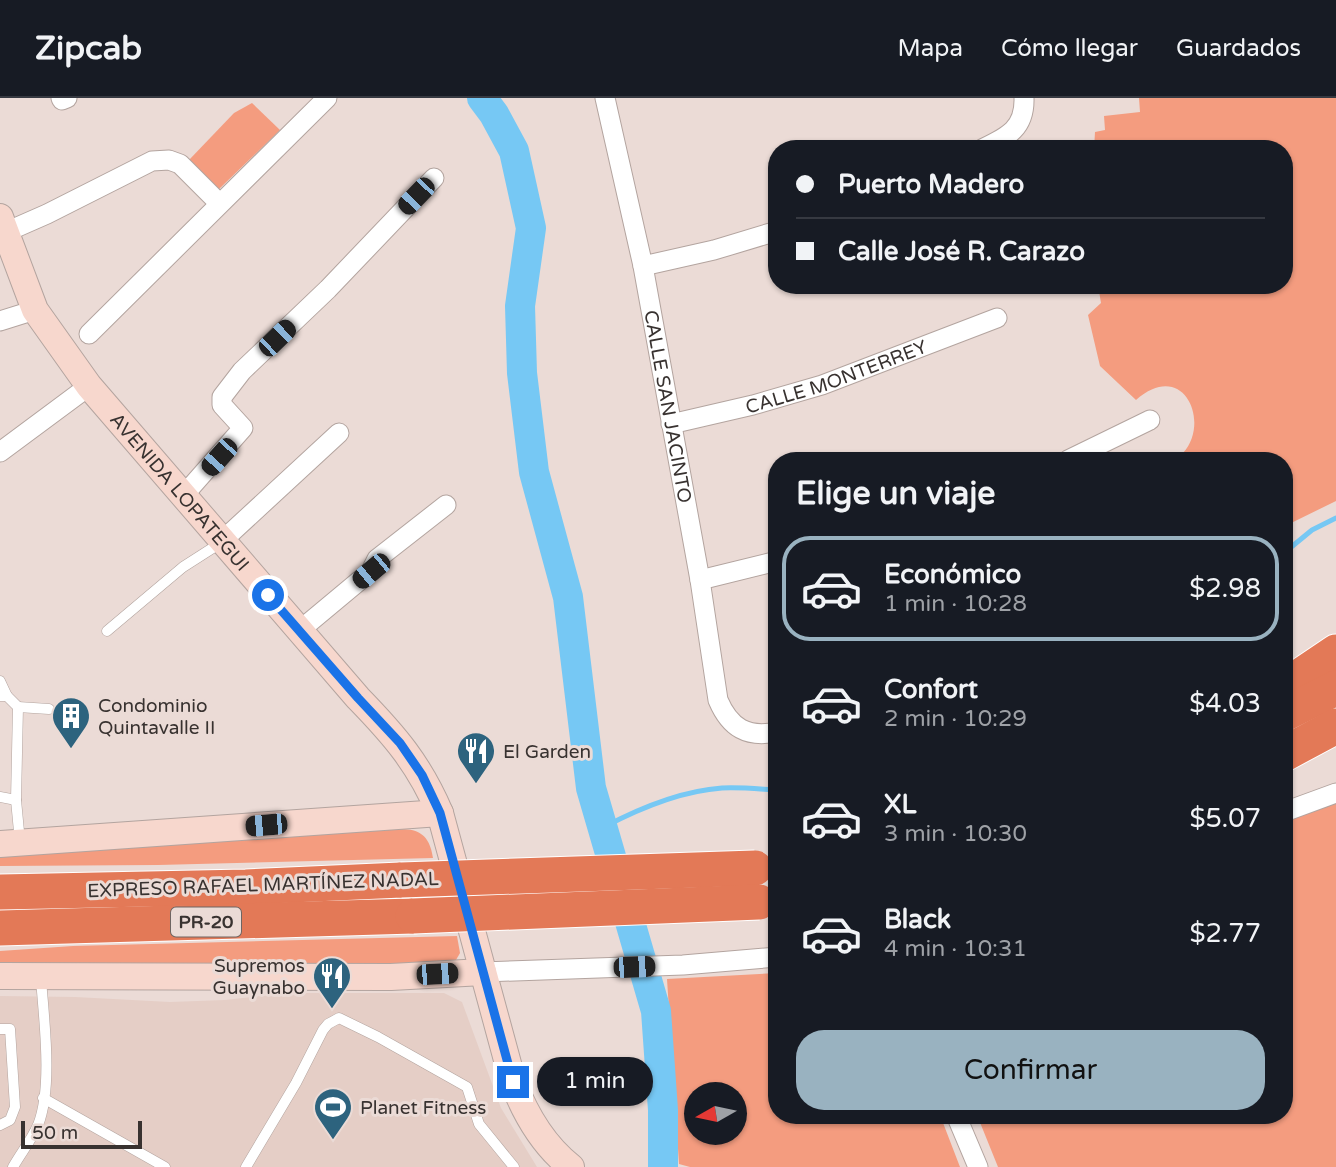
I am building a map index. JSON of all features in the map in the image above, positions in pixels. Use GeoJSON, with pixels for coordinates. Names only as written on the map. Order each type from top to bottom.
{"type":"FeatureCollection","features":[{"type":"Feature","properties":{"kind":"highway"},"geometry":{"type":"LineString","coordinates":[[1293,681],[1336,652]]}},
{"type":"Feature","properties":{"kind":"highway"},"geometry":{"type":"LineString","coordinates":[[1293,710],[1336,688]]}},
{"type":"Feature","properties":{"kind":"highway"},"geometry":{"type":"LineString","coordinates":[[1308,746],[1336,726]]}},
{"type":"Feature","properties":{"kind":"highway","name":"EXPRESO RAFAEL MARTÍNEZ NADAL"},"geometry":{"type":"LineString","coordinates":[[0,892],[247,887],[766,867]]}},
{"type":"Feature","properties":{"kind":"highway","name":"EXPRESO RAFAEL MARTÍNEZ NADAL"},"geometry":{"type":"LineString","coordinates":[[0,928],[413,916],[768,901]]}},
{"type":"Feature","properties":{"kind":"street"},"geometry":{"type":"LineString","coordinates":[[61,98],[67,98]]}},
{"type":"Feature","properties":{"kind":"street"},"geometry":{"type":"LineString","coordinates":[[89,334],[327,98]]}},
{"type":"Feature","properties":{"kind":"street","name":"CALLE SAN JACINTO"},"geometry":{"type":"LineString","coordinates":[[604,98],[643,266],[700,580],[718,700],[725,716],[739,728],[760,735],[768,734]]}},
{"type":"Feature","properties":{"kind":"street"},"geometry":{"type":"LineString","coordinates":[[1000,140],[1017,127],[1024,112],[1024,98]]}},
{"type":"Feature","properties":{"kind":"street"},"geometry":{"type":"LineString","coordinates":[[3,225],[47,214],[142,164],[162,159],[180,164],[219,203]]}},
{"type":"Feature","properties":{"kind":"street"},"geometry":{"type":"LineString","coordinates":[[183,496],[243,428],[222,405],[222,397],[242,371],[328,289],[434,178]]}},
{"type":"Feature","properties":{"kind":"street","name":"AVENIDA LOPATEGUI"},"geometry":{"type":"LineString","coordinates":[[3,225],[35,310],[89,386],[299,631],[400,743],[422,775],[440,813],[520,1101],[561,1162]]}},
{"type":"Feature","properties":{"kind":"street"},"geometry":{"type":"LineString","coordinates":[[643,266],[714,250],[768,234]]}},
{"type":"Feature","properties":{"kind":"street"},"geometry":{"type":"LineString","coordinates":[[0,321],[35,310]]}},
{"type":"Feature","properties":{"kind":"street","name":"CALLE MONTERREY"},"geometry":{"type":"LineString","coordinates":[[671,424],[753,405],[822,385],[997,318]]}},
{"type":"Feature","properties":{"kind":"street"},"geometry":{"type":"LineString","coordinates":[[0,452],[89,386]]}},
{"type":"Feature","properties":{"kind":"street"},"geometry":{"type":"LineString","coordinates":[[1084,452],[1150,420]]}},
{"type":"Feature","properties":{"kind":"street"},"geometry":{"type":"LineString","coordinates":[[222,541],[339,433]]}},
{"type":"Feature","properties":{"kind":"street"},"geometry":{"type":"LineString","coordinates":[[299,631],[371,571],[377,559],[446,505]]}},
{"type":"Feature","properties":{"kind":"street"},"geometry":{"type":"LineString","coordinates":[[700,580],[768,563]]}},
{"type":"Feature","properties":{"kind":"street"},"geometry":{"type":"LineString","coordinates":[[1293,809],[1336,793]]}},
{"type":"Feature","properties":{"kind":"street"},"geometry":{"type":"LineString","coordinates":[[10,843],[440,813]]}},
{"type":"Feature","properties":{"kind":"street"},"geometry":{"type":"LineString","coordinates":[[0,976],[391,977],[684,965],[768,958]]}},
{"type":"Feature","properties":{"kind":"street"},"geometry":{"type":"LineString","coordinates":[[960,1124],[978,1167]]}},
{"type":"Feature","properties":{"kind":"lane"},"geometry":{"type":"LineString","coordinates":[[107,631],[183,567],[222,541]]}},
{"type":"Feature","properties":{"kind":"lane"},"geometry":{"type":"LineString","coordinates":[[0,681],[4,696],[18,707],[50,709]]}},
{"type":"Feature","properties":{"kind":"lane"},"geometry":{"type":"LineString","coordinates":[[10,843],[16,800],[18,707]]}},
{"type":"Feature","properties":{"kind":"lane"},"geometry":{"type":"LineString","coordinates":[[0,797],[16,800]]}},
{"type":"Feature","properties":{"kind":"lane"},"geometry":{"type":"LineString","coordinates":[[13,1167],[38,1124],[43,1098],[46,1056],[40,977]]}},
{"type":"Feature","properties":{"kind":"lane"},"geometry":{"type":"LineString","coordinates":[[246,1167],[296,1083],[323,1030],[339,1018],[467,1087],[479,1124],[514,1167]]}},
{"type":"Feature","properties":{"kind":"lane"},"geometry":{"type":"LineString","coordinates":[[0,1029],[10,1029],[15,1107],[10,1120],[0,1125]]}},
{"type":"Feature","properties":{"kind":"lane"},"geometry":{"type":"LineString","coordinates":[[43,1098],[165,1167]]}},
{"type":"Feature","properties":{"kind":"shaded area"},"geometry":{"type":"Polygon","coordinates":[[[1139,98],[1336,98],[1336,501],[1293,522],[1293,452],[1184,452],[1191,440],[1194,426],[1193,412],[1188,400],[1179,390],[1168,386],[1153,389],[1136,400],[1100,366],[1088,315],[1101,303],[1100,294],[1293,294],[1293,140],[1095,140],[1095,132],[1105,130],[1104,116],[1140,112],[1139,98]]]}},
{"type":"Feature","properties":{"kind":"shaded area"},"geometry":{"type":"Polygon","coordinates":[[[252,103],[280,130],[218,190],[189,160],[234,113],[252,103]]]}},
{"type":"Feature","properties":{"kind":"shaded area"},"geometry":{"type":"Polygon","coordinates":[[[1336,802],[1336,1167],[998,1167],[981,1124],[1293,1124],[1293,819],[1336,802]]]}},
{"type":"Feature","properties":{"kind":"shaded area"},"geometry":{"type":"Polygon","coordinates":[[[376,827],[377,831],[406,829],[420,834],[426,839],[433,858],[0,866],[0,853],[376,827]]]}},
{"type":"Feature","properties":{"kind":"shaded area"},"geometry":{"type":"Polygon","coordinates":[[[457,936],[460,953],[456,960],[449,964],[0,966],[0,951],[73,946],[457,936]]]}},
{"type":"Feature","properties":{"kind":"shaded area"},"geometry":{"type":"Polygon","coordinates":[[[768,973],[768,1124],[943,1124],[960,1167],[690,1167],[679,1164],[667,979],[768,973]]]}},
{"type":"Feature","properties":{"kind":"shaded area"},"geometry":{"type":"Polygon","coordinates":[[[288,993],[444,993],[462,1002],[501,1108],[537,1167],[0,1167],[0,996],[170,1002],[225,1000],[288,993]]]}},
{"type":"Feature","properties":{"kind":"waterway"},"geometry":{"type":"LineString","coordinates":[[482,98],[514,151],[531,228],[520,306],[522,373],[534,472],[568,597],[591,788],[656,1011],[663,1110],[663,1167]]}},
{"type":"Feature","properties":{"kind":"waterway"},"geometry":{"type":"LineString","coordinates":[[1293,546],[1312,530],[1336,518]]}},
{"type":"Feature","properties":{"kind":"waterway"},"geometry":{"type":"LineString","coordinates":[[604,827],[646,807],[691,793],[729,788],[768,790]]}},
{"type":"Feature","properties":{"kind":"place","name":"Condominio Quintavalle II"},"geometry":{"type":"Point","coordinates":[71,750]}},
{"type":"Feature","properties":{"kind":"place","name":"El Garden"},"geometry":{"type":"Point","coordinates":[476,785]}},
{"type":"Feature","properties":{"kind":"place","name":"Supremos Guaynabo"},"geometry":{"type":"Point","coordinates":[332,1010]}},
{"type":"Feature","properties":{"kind":"place","name":"Planet Fitness"},"geometry":{"type":"Point","coordinates":[333,1141]}},
{"type":"Feature","properties":{"kind":"route"},"geometry":{"type":"LineString","coordinates":[[268,595],[358,698],[390,730],[430,790],[440,813],[464,897],[513,1082]]}}]}
